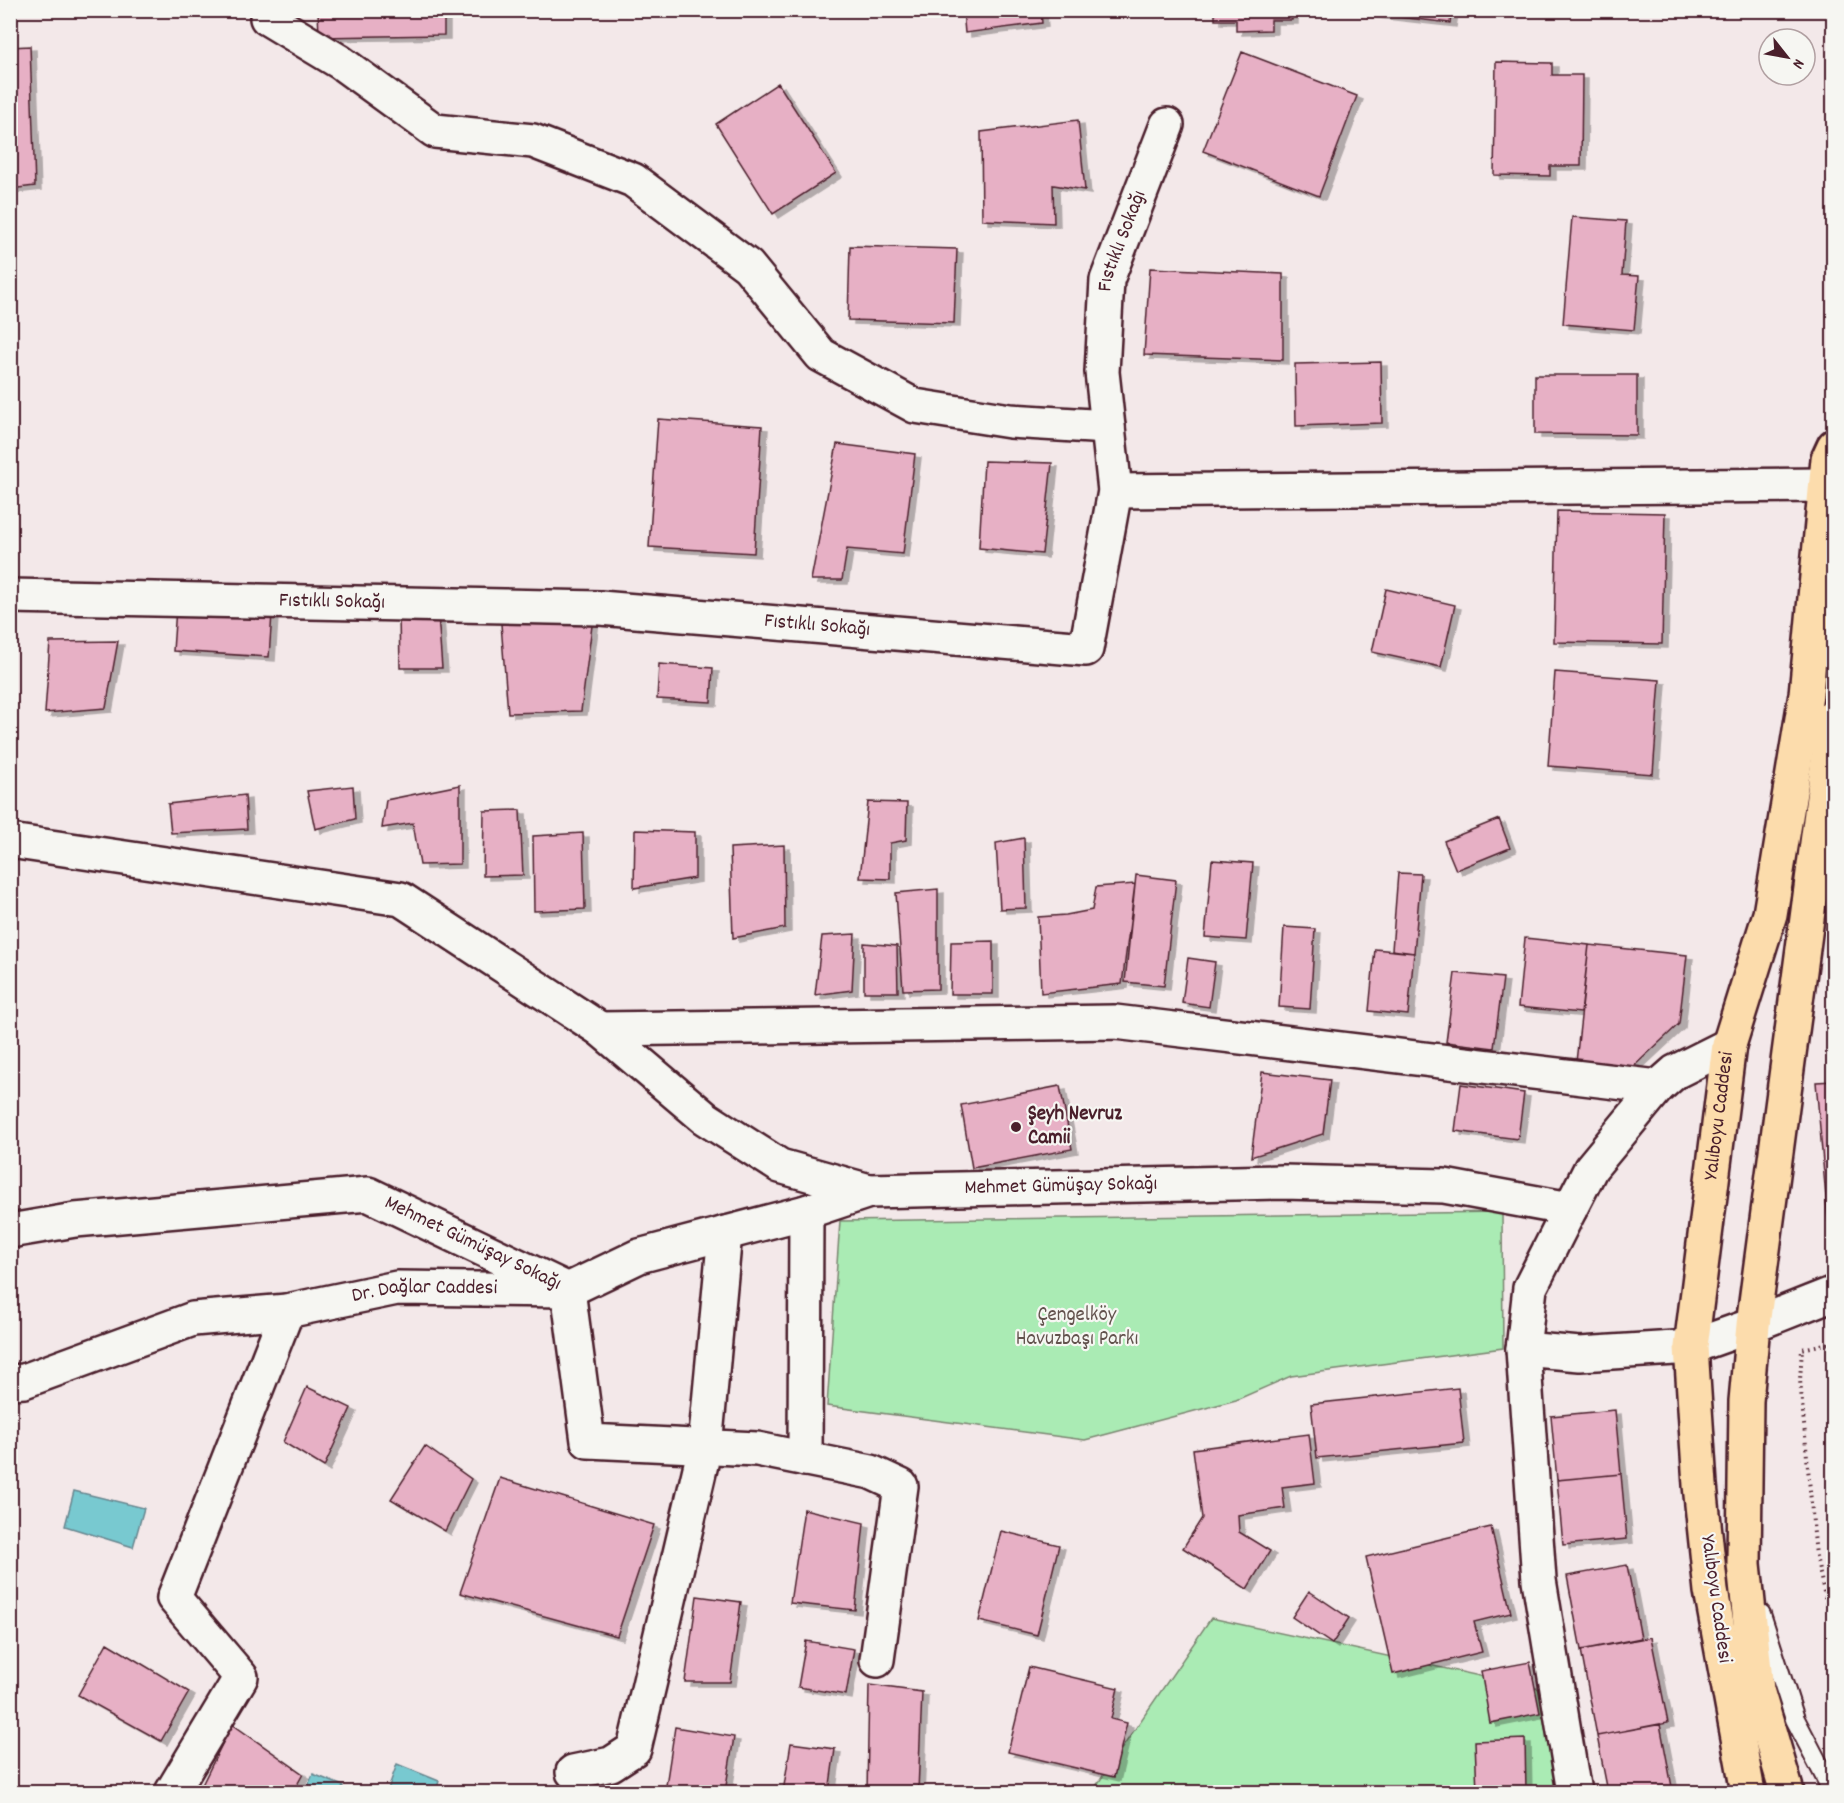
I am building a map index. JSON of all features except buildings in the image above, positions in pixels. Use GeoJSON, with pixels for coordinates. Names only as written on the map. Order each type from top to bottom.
{"type":"FeatureCollection","features":[{"type":"Feature","properties":{"kind":"main road","name":"Yalıboyu Caddesi"},"geometry":{"type":"LineString","coordinates":[[1748,1792],[1711,1591],[1700,1485],[1691,1347],[1729,1045],[1770,914],[1806,694],[1828,459],[1833,446]]}},
{"type":"Feature","properties":{"kind":"main road","name":"Yalıboyu Caddesi"},"geometry":{"type":"LineString","coordinates":[[1786,1792],[1757,1690],[1744,1564],[1746,1401],[1753,1325],[1833,715]]}},
{"type":"Feature","properties":{"kind":"street"},"geometry":{"type":"LineString","coordinates":[[269,14],[435,131],[533,141],[633,180],[748,266],[821,355],[915,405],[1010,421],[1108,427]]}},
{"type":"Feature","properties":{"kind":"street","name":"Fıstıklı Sokağı"},"geometry":{"type":"LineString","coordinates":[[10,596],[600,608],[1086,649],[1115,491],[1102,372],[1107,280],[1167,125]]}},
{"type":"Feature","properties":{"kind":"street"},"geometry":{"type":"LineString","coordinates":[[1115,491],[1826,486]]}},
{"type":"Feature","properties":{"kind":"street","name":"Mehmet Gümüşay Sokağı"},"geometry":{"type":"LineString","coordinates":[[10,841],[401,899],[600,1029],[705,1118],[780,1166],[869,1191],[1283,1182],[1444,1186],[1570,1209]]}},
{"type":"Feature","properties":{"kind":"street"},"geometry":{"type":"LineString","coordinates":[[600,1029],[1115,1023],[1658,1087]]}},
{"type":"Feature","properties":{"kind":"street"},"geometry":{"type":"LineString","coordinates":[[1574,1792],[1539,1580],[1523,1349],[1530,1288],[1592,1168],[1658,1087],[1675,1072],[1729,1045]]}},
{"type":"Feature","properties":{"kind":"street","name":"Dr. Dağlar Caddesi"},"geometry":{"type":"LineString","coordinates":[[10,1382],[24,1381],[193,1319],[287,1311],[397,1288],[568,1290],[639,1256],[806,1212],[869,1191]]}},
{"type":"Feature","properties":{"kind":"street","name":"Mehmet Gümüşay Sokağı"},"geometry":{"type":"LineString","coordinates":[[10,1231],[75,1220],[368,1194],[568,1290],[588,1442],[757,1449],[871,1473],[901,1486],[877,1660]]}},
{"type":"Feature","properties":{"kind":"street"},"geometry":{"type":"LineString","coordinates":[[805,1459],[806,1212]]}},
{"type":"Feature","properties":{"kind":"street"},"geometry":{"type":"LineString","coordinates":[[573,1772],[611,1764],[634,1749],[705,1447],[725,1233]]}},
{"type":"Feature","properties":{"kind":"street"},"geometry":{"type":"LineString","coordinates":[[1523,1349],[1580,1354],[1691,1347],[1832,1296]]}},
{"type":"Feature","properties":{"kind":"street"},"geometry":{"type":"LineString","coordinates":[[172,1792],[241,1677],[174,1598],[287,1311]]}},
{"type":"Feature","properties":{"kind":"lane"},"geometry":{"type":"LineString","coordinates":[[1744,1564],[1795,1719],[1833,1792]]}},
{"type":"Feature","properties":{"kind":"path"},"geometry":{"type":"LineString","coordinates":[[1833,1342],[1802,1349],[1800,1380],[1816,1556],[1833,1637]]}},
{"type":"Feature","properties":{"kind":"green space","name":"Çengelköy Havuzbaşı Parkı"},"geometry":{"type":"Polygon","coordinates":[[[1502,1212],[1503,1348],[1291,1376],[1236,1400],[1085,1440],[827,1406],[840,1221],[1502,1212]]]}},
{"type":"Feature","properties":{"kind":"green space"},"geometry":{"type":"Polygon","coordinates":[[[1211,1618],[1568,1695],[1585,1792],[1092,1792],[1211,1618]]]}},
{"type":"Feature","properties":{"kind":"water"},"geometry":{"type":"Polygon","coordinates":[[[74,1491],[144,1508],[133,1547],[65,1526],[74,1491]]]}},
{"type":"Feature","properties":{"kind":"water"},"geometry":{"type":"Polygon","coordinates":[[[397,1764],[439,1781],[436,1792],[387,1792],[397,1764]]]}},
{"type":"Feature","properties":{"kind":"water"},"geometry":{"type":"Polygon","coordinates":[[[313,1774],[343,1786],[341,1792],[305,1792],[313,1774]]]}},
{"type":"Feature","properties":{"kind":"place","name":"Şeyh Nevruz Camii"},"geometry":{"type":"Point","coordinates":[1016,1127]}}]}
